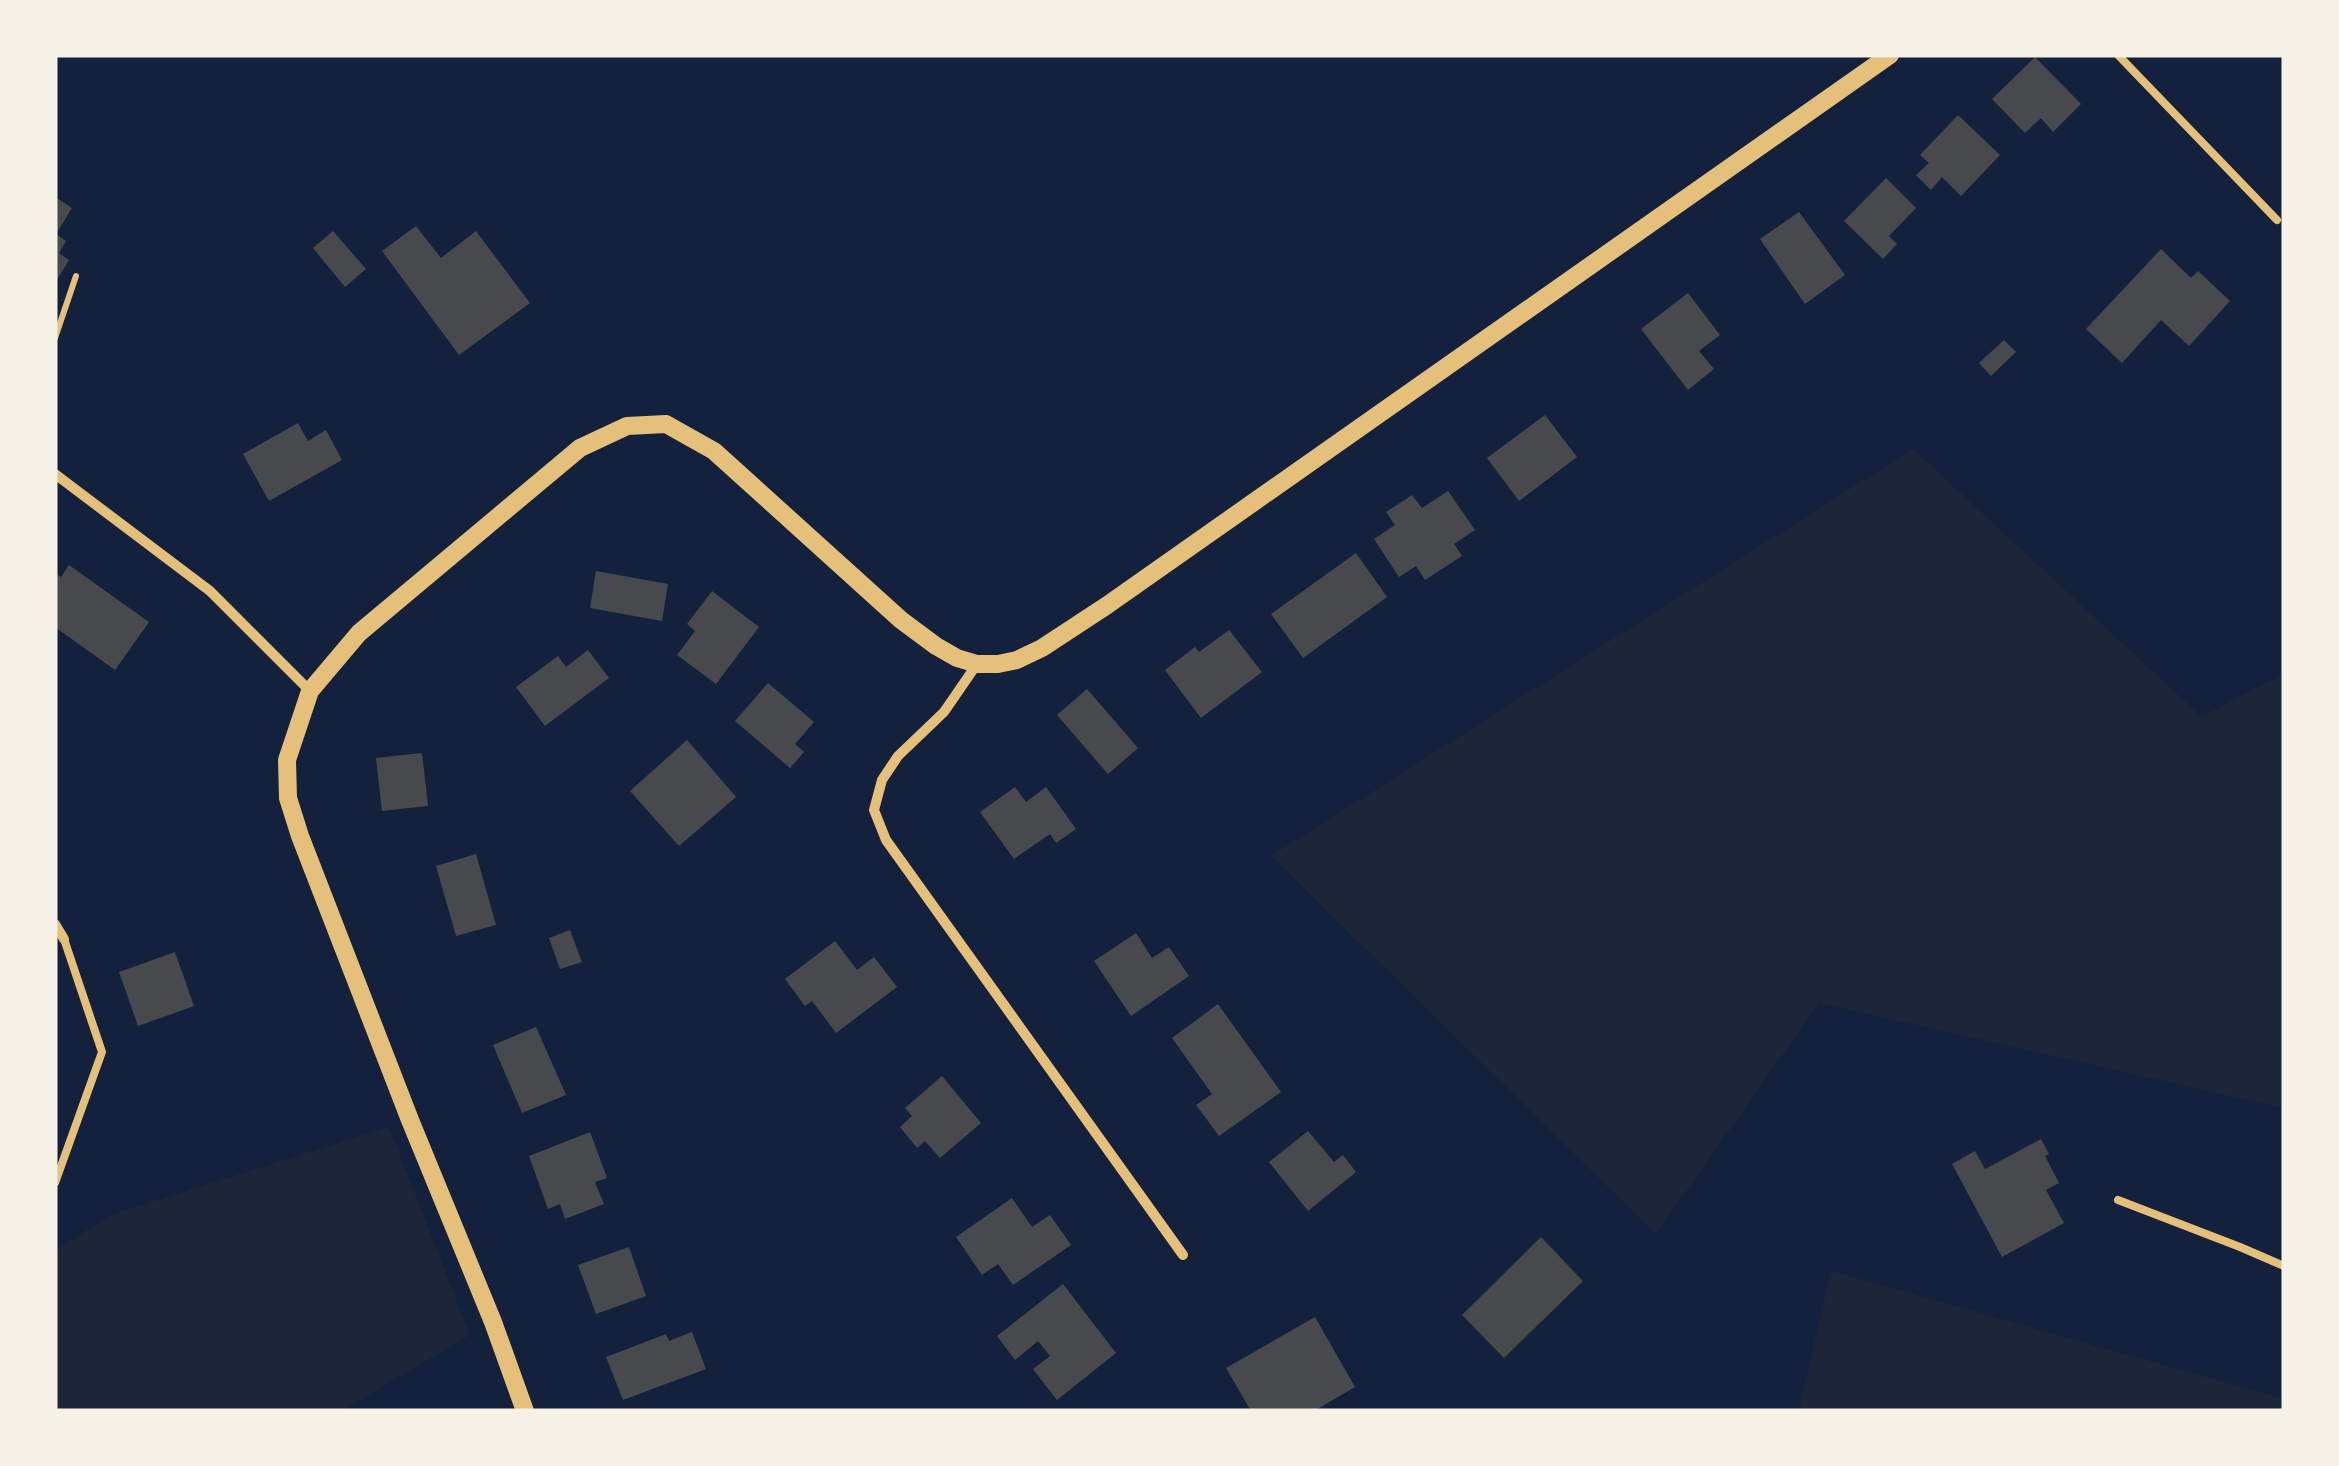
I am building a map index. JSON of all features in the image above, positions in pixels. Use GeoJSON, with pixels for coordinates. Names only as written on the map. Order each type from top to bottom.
{"type":"FeatureCollection","features":[{"type":"Feature","properties":{"kind":"street"},"geometry":{"type":"LineString","coordinates":[[526,1411],[288,798],[286,760],[310,691],[358,633],[580,448],[627,426],[666,424],[714,451],[900,620],[936,646],[976,664],[1017,660],[1106,606],[1890,55]]}},
{"type":"Feature","properties":{"kind":"street"},"geometry":{"type":"LineString","coordinates":[[55,474],[210,590],[310,691]]}},
{"type":"Feature","properties":{"kind":"street"},"geometry":{"type":"LineString","coordinates":[[976,664],[944,712],[898,756],[882,780],[874,810],[886,840],[1184,1255]]}},
{"type":"Feature","properties":{"kind":"street"},"geometry":{"type":"LineString","coordinates":[[55,924],[64,939]]}},
{"type":"Feature","properties":{"kind":"lane"},"geometry":{"type":"LineString","coordinates":[[2118,55],[2277,220]]}},
{"type":"Feature","properties":{"kind":"lane"},"geometry":{"type":"LineString","coordinates":[[55,1184],[102,1052],[64,939]]}},
{"type":"Feature","properties":{"kind":"lane"},"geometry":{"type":"LineString","coordinates":[[2118,1200],[2284,1266]]}},
{"type":"Feature","properties":{"kind":"path"},"geometry":{"type":"LineString","coordinates":[[55,338],[76,276]]}},
{"type":"Feature","properties":{"kind":"shaded area"},"geometry":{"type":"Polygon","coordinates":[[[1913,449],[2202,717],[2284,673],[2284,1108],[1819,1003],[1656,1234],[1271,856],[1913,449]]]}},
{"type":"Feature","properties":{"kind":"shaded area"},"geometry":{"type":"Polygon","coordinates":[[[389,1127],[470,1335],[342,1411],[55,1411],[55,1251],[110,1215],[389,1127]]]}},
{"type":"Feature","properties":{"kind":"shaded area"},"geometry":{"type":"Polygon","coordinates":[[[1831,1271],[2284,1399],[2284,1411],[1799,1411],[1831,1271]]]}},
{"type":"Feature","properties":{"kind":"building"},"geometry":{"type":"Polygon","coordinates":[[[2035,57],[2081,104],[2053,132],[2041,118],[2025,133],[1992,99],[2035,57]]]}},
{"type":"Feature","properties":{"kind":"building"},"geometry":{"type":"Polygon","coordinates":[[[1958,115],[2000,155],[1961,196],[1942,177],[1931,190],[1916,175],[1929,163],[1920,155],[1958,115]]]}},
{"type":"Feature","properties":{"kind":"building"},"geometry":{"type":"Polygon","coordinates":[[[1886,178],[1916,208],[1889,236],[1897,244],[1883,259],[1844,221],[1886,178]]]}},
{"type":"Feature","properties":{"kind":"building"},"geometry":{"type":"Polygon","coordinates":[[[55,197],[72,208],[56,234],[66,241],[59,253],[69,260],[55,283],[55,197]]]}},
{"type":"Feature","properties":{"kind":"building"},"geometry":{"type":"Polygon","coordinates":[[[1799,212],[1845,275],[1805,304],[1760,239],[1799,212]]]}},
{"type":"Feature","properties":{"kind":"building"},"geometry":{"type":"Polygon","coordinates":[[[416,226],[441,258],[476,231],[530,303],[459,355],[382,251],[416,226]]]}},
{"type":"Feature","properties":{"kind":"building"},"geometry":{"type":"Polygon","coordinates":[[[333,231],[366,269],[345,287],[313,248],[333,231]]]}},
{"type":"Feature","properties":{"kind":"building"},"geometry":{"type":"Polygon","coordinates":[[[2161,249],[2191,278],[2198,271],[2230,301],[2189,346],[2161,320],[2122,363],[2086,329],[2161,249]]]}},
{"type":"Feature","properties":{"kind":"building"},"geometry":{"type":"Polygon","coordinates":[[[1688,293],[1720,335],[1699,351],[1714,369],[1688,390],[1641,329],[1688,293]]]}},
{"type":"Feature","properties":{"kind":"building"},"geometry":{"type":"Polygon","coordinates":[[[2004,340],[2016,352],[1991,376],[1979,363],[2004,340]]]}},
{"type":"Feature","properties":{"kind":"building"},"geometry":{"type":"Polygon","coordinates":[[[1545,415],[1577,457],[1519,501],[1487,458],[1545,415]]]}},
{"type":"Feature","properties":{"kind":"building"},"geometry":{"type":"Polygon","coordinates":[[[298,423],[308,441],[326,430],[342,460],[269,501],[243,454],[298,423]]]}},
{"type":"Feature","properties":{"kind":"building"},"geometry":{"type":"Polygon","coordinates":[[[1448,491],[1475,530],[1454,544],[1462,556],[1425,580],[1416,566],[1399,577],[1374,539],[1395,525],[1386,512],[1412,495],[1422,508],[1448,491]]]}},
{"type":"Feature","properties":{"kind":"building"},"geometry":{"type":"Polygon","coordinates":[[[1356,553],[1387,597],[1303,658],[1271,614],[1356,553]]]}},
{"type":"Feature","properties":{"kind":"building"},"geometry":{"type":"Polygon","coordinates":[[[69,565],[149,622],[115,670],[55,627],[55,573],[61,577],[69,565]]]}},
{"type":"Feature","properties":{"kind":"building"},"geometry":{"type":"Polygon","coordinates":[[[596,571],[668,584],[662,621],[590,608],[596,571]]]}},
{"type":"Feature","properties":{"kind":"building"},"geometry":{"type":"Polygon","coordinates":[[[712,591],[759,627],[716,684],[677,655],[695,631],[687,624],[712,591]]]}},
{"type":"Feature","properties":{"kind":"building"},"geometry":{"type":"Polygon","coordinates":[[[1229,630],[1262,672],[1201,718],[1165,670],[1195,647],[1199,652],[1229,630]]]}},
{"type":"Feature","properties":{"kind":"building"},"geometry":{"type":"Polygon","coordinates":[[[588,650],[609,678],[545,726],[516,687],[558,656],[566,667],[588,650]]]}},
{"type":"Feature","properties":{"kind":"building"},"geometry":{"type":"Polygon","coordinates":[[[768,683],[814,722],[795,744],[804,752],[790,768],[735,721],[768,683]]]}},
{"type":"Feature","properties":{"kind":"building"},"geometry":{"type":"Polygon","coordinates":[[[1087,689],[1138,748],[1108,774],[1057,715],[1087,689]]]}},
{"type":"Feature","properties":{"kind":"building"},"geometry":{"type":"Polygon","coordinates":[[[687,740],[736,797],[679,846],[630,791],[687,740]]]}},
{"type":"Feature","properties":{"kind":"building"},"geometry":{"type":"Polygon","coordinates":[[[422,753],[428,806],[382,811],[376,758],[422,753]]]}},
{"type":"Feature","properties":{"kind":"building"},"geometry":{"type":"Polygon","coordinates":[[[1015,787],[1026,802],[1046,787],[1076,829],[1056,843],[1050,834],[1014,859],[980,812],[1015,787]]]}},
{"type":"Feature","properties":{"kind":"building"},"geometry":{"type":"Polygon","coordinates":[[[476,854],[496,925],[456,936],[436,866],[476,854]]]}},
{"type":"Feature","properties":{"kind":"building"},"geometry":{"type":"Polygon","coordinates":[[[570,930],[582,962],[560,969],[549,938],[570,930]]]}},
{"type":"Feature","properties":{"kind":"building"},"geometry":{"type":"Polygon","coordinates":[[[1136,933],[1152,958],[1169,947],[1189,976],[1131,1016],[1094,961],[1136,933]]]}},
{"type":"Feature","properties":{"kind":"building"},"geometry":{"type":"Polygon","coordinates":[[[835,941],[857,970],[874,957],[897,987],[836,1033],[812,1001],[805,1006],[785,979],[835,941]]]}},
{"type":"Feature","properties":{"kind":"building"},"geometry":{"type":"Polygon","coordinates":[[[175,952],[194,1006],[138,1026],[119,972],[175,952]]]}},
{"type":"Feature","properties":{"kind":"building"},"geometry":{"type":"Polygon","coordinates":[[[1218,1004],[1281,1092],[1219,1136],[1196,1105],[1212,1094],[1172,1038],[1218,1004]]]}},
{"type":"Feature","properties":{"kind":"building"},"geometry":{"type":"Polygon","coordinates":[[[536,1027],[566,1095],[522,1113],[493,1045],[536,1027]]]}},
{"type":"Feature","properties":{"kind":"building"},"geometry":{"type":"Polygon","coordinates":[[[942,1076],[981,1123],[940,1158],[925,1141],[917,1148],[900,1127],[912,1116],[905,1108],[942,1076]]]}},
{"type":"Feature","properties":{"kind":"building"},"geometry":{"type":"Polygon","coordinates":[[[1308,1131],[1334,1162],[1343,1155],[1356,1172],[1308,1211],[1269,1162],[1308,1131]]]}},
{"type":"Feature","properties":{"kind":"building"},"geometry":{"type":"Polygon","coordinates":[[[590,1132],[607,1178],[595,1182],[604,1204],[565,1219],[560,1204],[548,1209],[529,1156],[590,1132]]]}},
{"type":"Feature","properties":{"kind":"building"},"geometry":{"type":"Polygon","coordinates":[[[2041,1139],[2059,1183],[2046,1190],[2064,1223],[2002,1257],[1952,1164],[1975,1151],[1985,1169],[2041,1139]]]}},
{"type":"Feature","properties":{"kind":"building"},"geometry":{"type":"Polygon","coordinates":[[[1012,1198],[1032,1227],[1050,1215],[1071,1245],[1013,1285],[998,1264],[982,1275],[956,1237],[1012,1198]]]}},
{"type":"Feature","properties":{"kind":"building"},"geometry":{"type":"Polygon","coordinates":[[[1541,1237],[1583,1281],[1504,1358],[1462,1315],[1541,1237]]]}},
{"type":"Feature","properties":{"kind":"building"},"geometry":{"type":"Polygon","coordinates":[[[629,1247],[646,1296],[596,1314],[578,1265],[629,1247]]]}},
{"type":"Feature","properties":{"kind":"building"},"geometry":{"type":"Polygon","coordinates":[[[1063,1284],[1116,1353],[1057,1400],[1033,1369],[1050,1356],[1038,1341],[1015,1360],[997,1336],[1063,1284]]]}},
{"type":"Feature","properties":{"kind":"building"},"geometry":{"type":"Polygon","coordinates":[[[1315,1317],[1355,1387],[1314,1411],[1251,1411],[1226,1368],[1315,1317]]]}},
{"type":"Feature","properties":{"kind":"building"},"geometry":{"type":"Polygon","coordinates":[[[692,1332],[706,1369],[623,1400],[606,1357],[666,1334],[669,1341],[692,1332]]]}}]}
